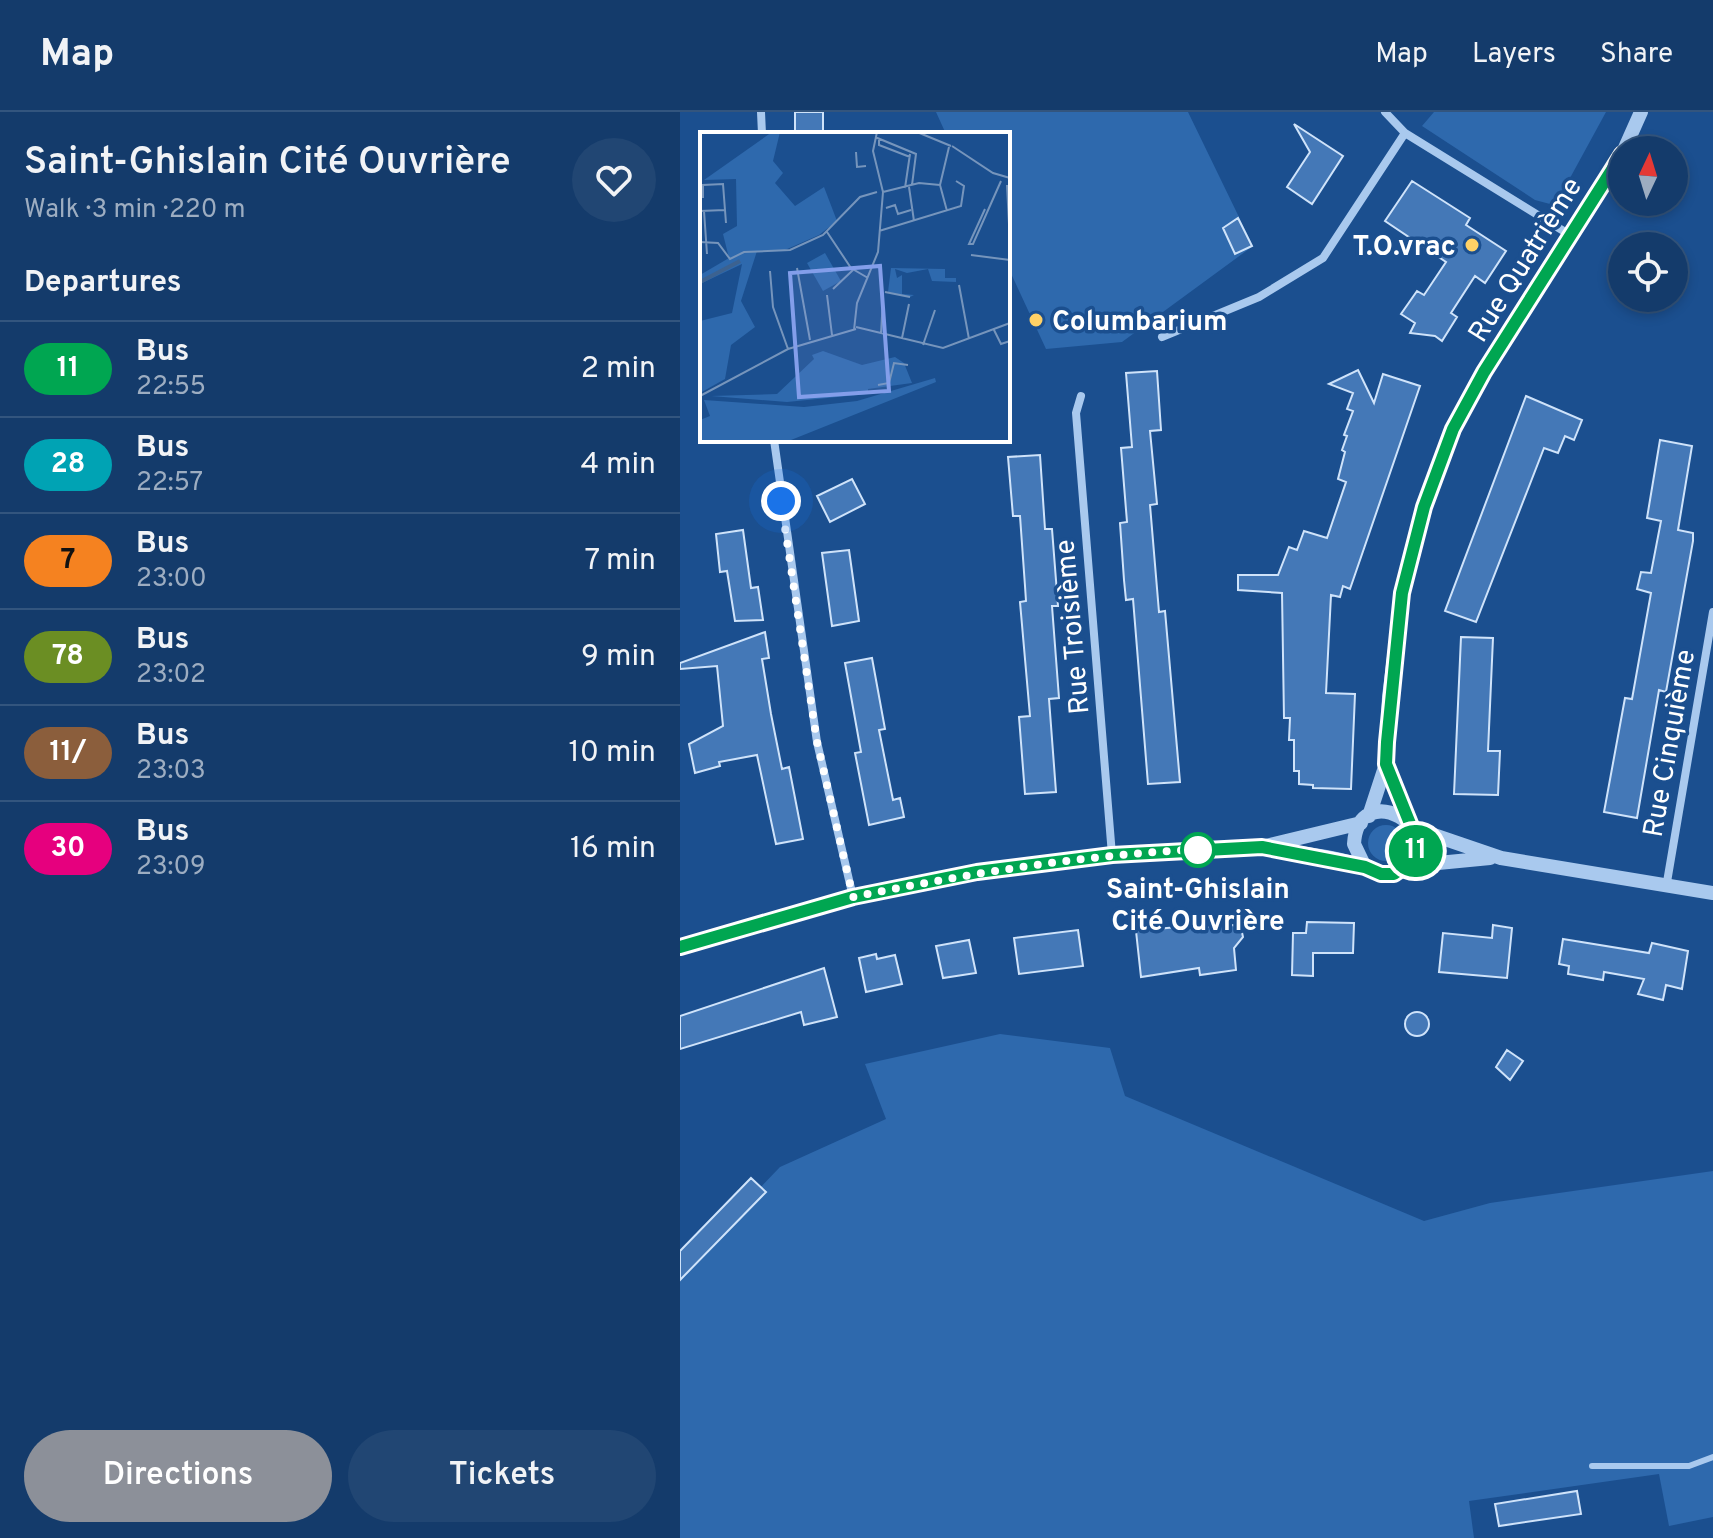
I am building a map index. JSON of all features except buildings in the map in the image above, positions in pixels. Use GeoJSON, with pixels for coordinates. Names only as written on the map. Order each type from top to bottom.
{"type":"FeatureCollection","features":[{"type":"Feature","properties":{"kind":"street"},"geometry":{"type":"LineString","coordinates":[[761,112],[762,132]]}},
{"type":"Feature","properties":{"kind":"street"},"geometry":{"type":"LineString","coordinates":[[1385,112],[1405,133],[1570,235]]}},
{"type":"Feature","properties":{"kind":"street","name":"Rue Quatrième"},"geometry":{"type":"LineString","coordinates":[[1630,136],[1641,112]]}},
{"type":"Feature","properties":{"kind":"street"},"geometry":{"type":"LineString","coordinates":[[1162,337],[1259,297],[1323,258],[1405,133]]}},
{"type":"Feature","properties":{"kind":"street","name":"Rue Quatrième"},"geometry":{"type":"LineString","coordinates":[[1365,819],[1386,764],[1389,697],[1402,593],[1424,507],[1453,429],[1484,372],[1608,175]]}},
{"type":"Feature","properties":{"kind":"street","name":"Rue Troisième"},"geometry":{"type":"LineString","coordinates":[[1081,396],[1076,413],[1112,855]]}},
{"type":"Feature","properties":{"kind":"street"},"geometry":{"type":"LineString","coordinates":[[774,442],[817,742],[853,897]]}},
{"type":"Feature","properties":{"kind":"street","name":"Rue Cinquième"},"geometry":{"type":"LineString","coordinates":[[1667,882],[1713,612]]}},
{"type":"Feature","properties":{"kind":"street","name":"Rue Quatrième"},"geometry":{"type":"LineString","coordinates":[[1386,764],[1410,824]]}},
{"type":"Feature","properties":{"kind":"street"},"geometry":{"type":"LineString","coordinates":[[680,947],[853,897],[977,872],[1112,855],[1262,847],[1388,812],[1410,824],[1501,858],[1667,882],[1713,893]]}},
{"type":"Feature","properties":{"kind":"street"},"geometry":{"type":"LineString","coordinates":[[1365,819],[1354,847],[1365,867]]}},
{"type":"Feature","properties":{"kind":"street"},"geometry":{"type":"LineString","coordinates":[[1407,866],[1417,848],[1410,824]]}},
{"type":"Feature","properties":{"kind":"street"},"geometry":{"type":"LineString","coordinates":[[1262,847],[1365,867],[1387,875],[1407,866],[1501,858]]}},
{"type":"Feature","properties":{"kind":"lane"},"geometry":{"type":"LineString","coordinates":[[1592,1466],[1689,1466],[1713,1457]]}},
{"type":"Feature","properties":{"kind":"shaded area"},"geometry":{"type":"Polygon","coordinates":[[[936,112],[1188,112],[1253,246],[1122,342],[1046,349],[1010,271],[1010,132],[945,132],[936,112]]]}},
{"type":"Feature","properties":{"kind":"shaded area"},"geometry":{"type":"Polygon","coordinates":[[[1434,112],[1606,112],[1564,189],[1550,204],[1535,200],[1422,126],[1434,112]]]}},
{"type":"Feature","properties":{"kind":"shaded area"},"geometry":{"type":"Polygon","coordinates":[[[1386,825],[1398,831],[1404,843],[1398,855],[1386,861],[1374,855],[1368,843],[1374,831],[1386,825]]]}},
{"type":"Feature","properties":{"kind":"shaded area"},"geometry":{"type":"Polygon","coordinates":[[[1000,1034],[1110,1048],[1125,1096],[1424,1221],[1490,1203],[1713,1171],[1713,1517],[1669,1526],[1659,1474],[1469,1501],[1474,1538],[680,1538],[680,1271],[780,1167],[886,1119],[865,1064],[1000,1034]]]}},
{"type":"Feature","properties":{"kind":"bus line","name":"11"},"geometry":{"type":"LineString","coordinates":[[680,947],[728,930],[853,897],[977,872],[1112,855],[1262,847],[1365,867],[1387,875],[1407,866],[1416,851],[1417,838],[1406,819],[1386,764],[1389,697],[1402,593],[1424,507],[1453,429],[1484,372],[1608,175]]}},
{"type":"Feature","properties":{"kind":"place","name":"T.O.vrac"},"geometry":{"type":"Point","coordinates":[1472,245]}},
{"type":"Feature","properties":{"kind":"place","name":"Columbarium"},"geometry":{"type":"Point","coordinates":[1036,320]}},
{"type":"Feature","properties":{"kind":"place","name":"Saint-Ghislain Cité Ouvrière"},"geometry":{"type":"Point","coordinates":[1198,850]}},
{"type":"Feature","properties":{"kind":"route"},"geometry":{"type":"LineString","coordinates":[[781,501],[817,742],[853,897],[977,872],[1112,855],[1208,849],[1198,850]]}}]}
